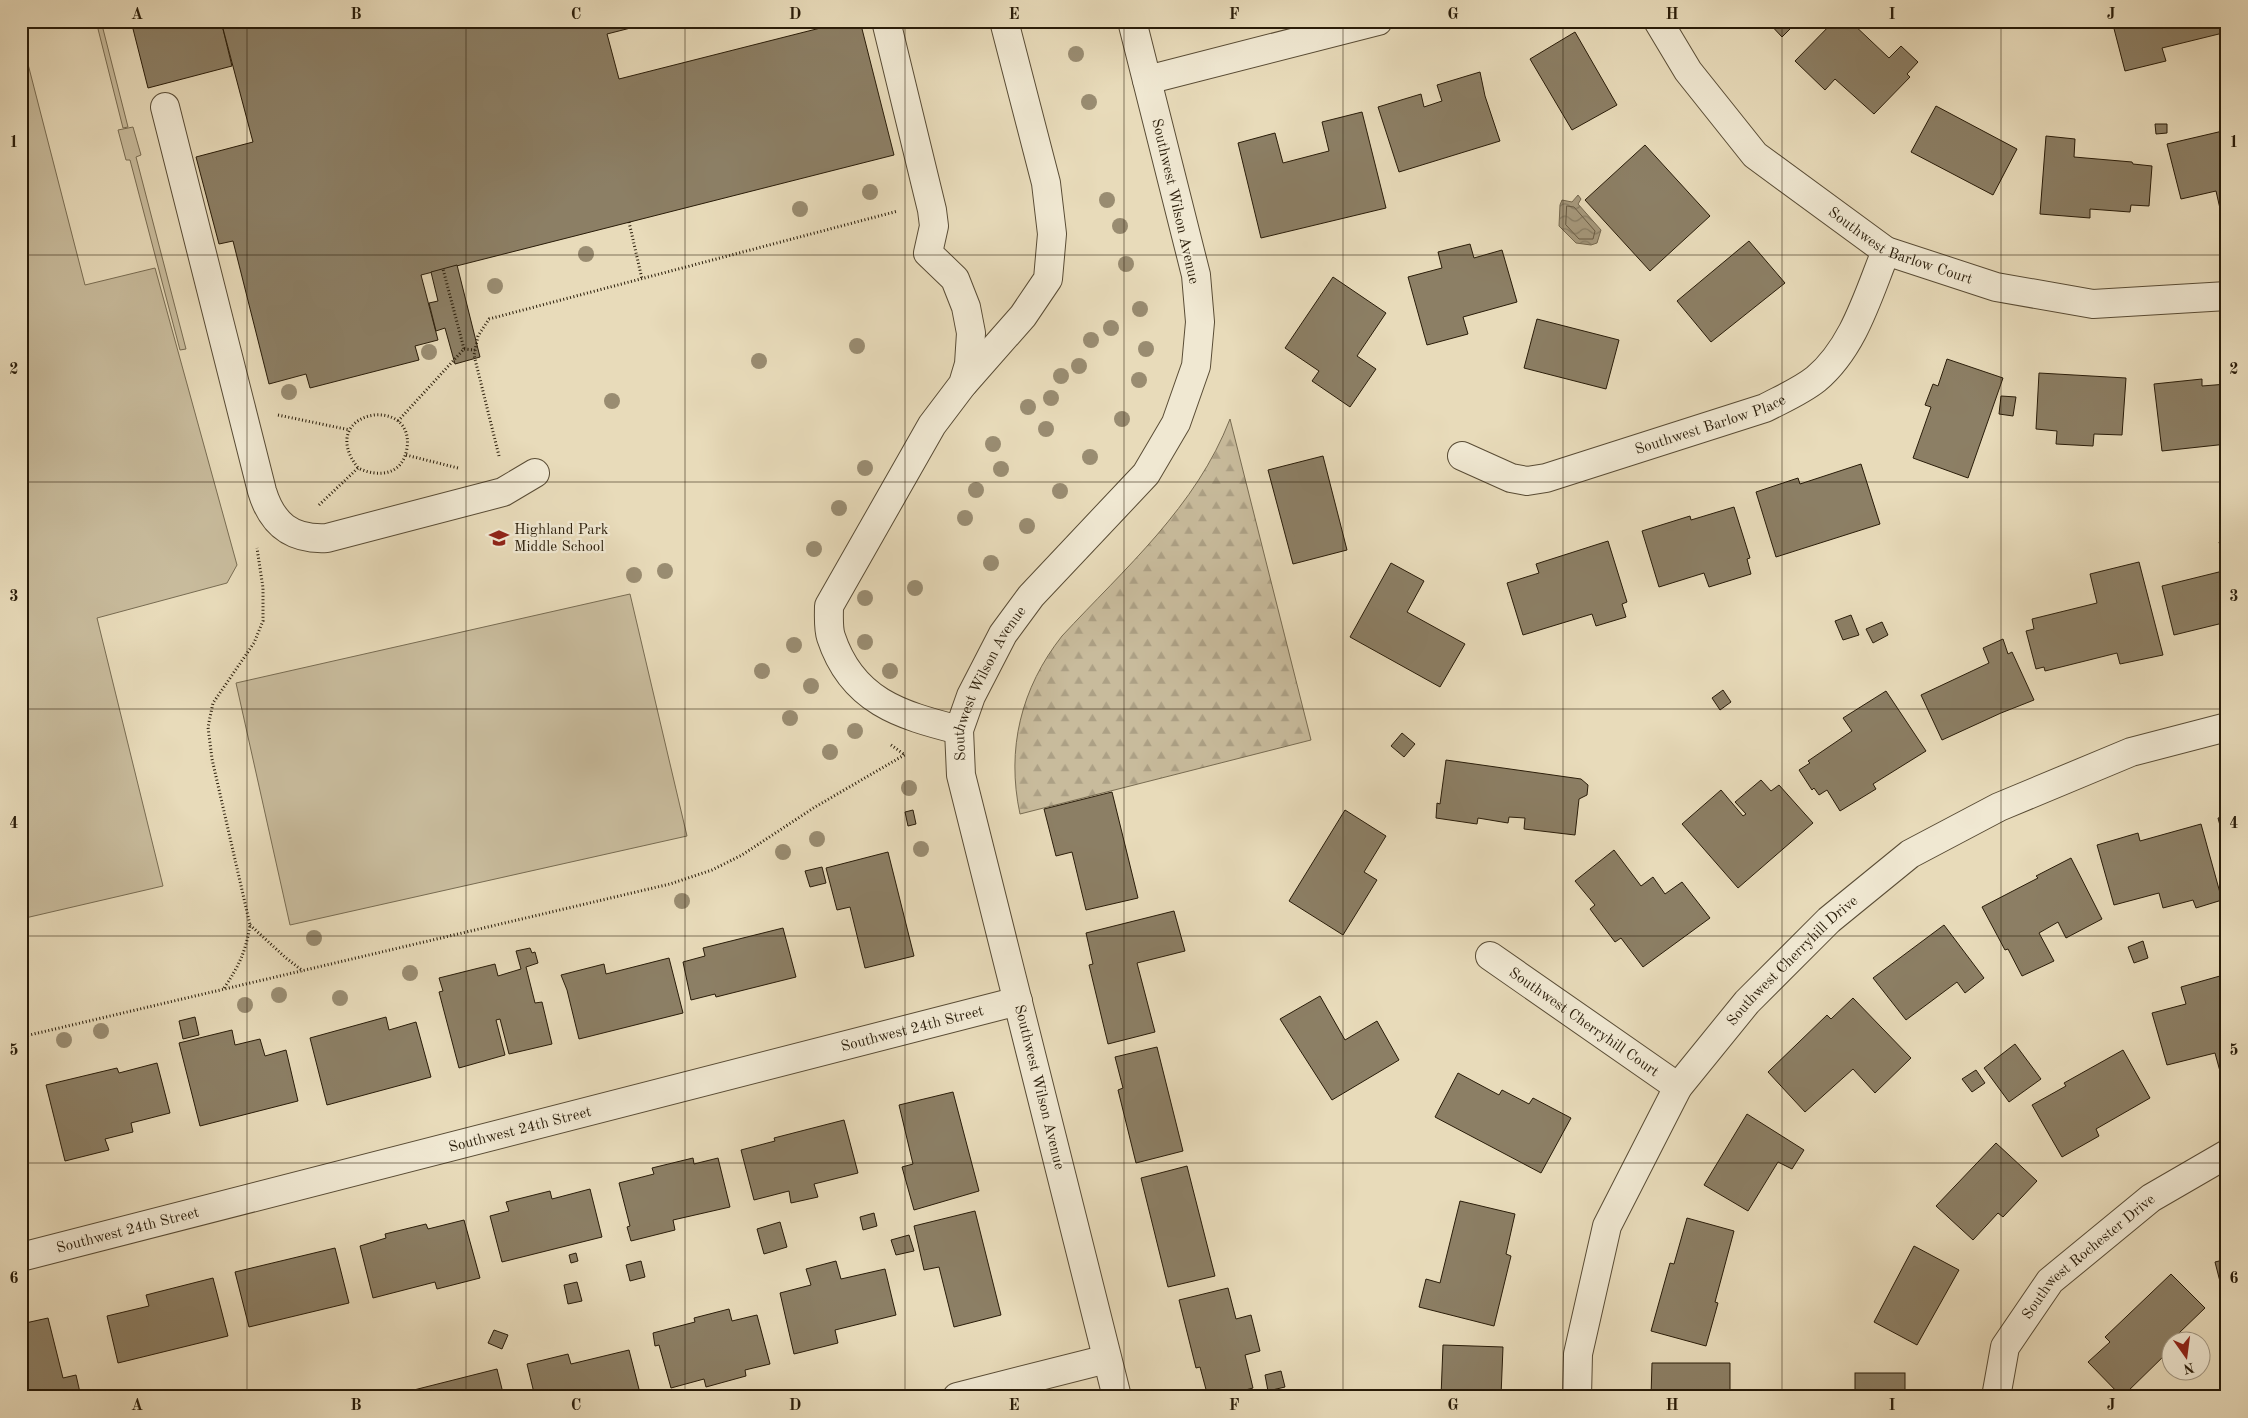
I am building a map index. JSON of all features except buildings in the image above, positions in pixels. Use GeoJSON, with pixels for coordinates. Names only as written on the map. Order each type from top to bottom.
{"type":"FeatureCollection","features":[{"type":"Feature","properties":{"kind":"street"},"geometry":{"type":"LineString","coordinates":[[886,21],[932,210],[934,226],[928,253],[955,279],[966,307],[971,333],[969,364],[963,384]]}},
{"type":"Feature","properties":{"kind":"street"},"geometry":{"type":"LineString","coordinates":[[959,730],[932,723],[883,704],[859,687],[843,664],[831,636],[828,606],[932,425],[963,384],[1023,316],[1048,279],[1052,234],[1046,182],[1004,21]]}},
{"type":"Feature","properties":{"kind":"street","name":"Southwest Wilson Avenue"},"geometry":{"type":"LineString","coordinates":[[1117,1397],[961,775],[959,730],[971,696],[986,666],[1003,634],[1030,596],[1146,474],[1176,423],[1196,366],[1200,322],[1196,276],[1132,21]]}},
{"type":"Feature","properties":{"kind":"street"},"geometry":{"type":"LineString","coordinates":[[1147,80],[1378,21]]}},
{"type":"Feature","properties":{"kind":"street","name":"Southwest Barlow Court"},"geometry":{"type":"LineString","coordinates":[[1658,21],[1688,71],[1755,155],[1886,251],[1996,287],[2092,304],[2227,296]]}},
{"type":"Feature","properties":{"kind":"street"},"geometry":{"type":"LineString","coordinates":[[165,107],[267,509],[283,526],[313,538],[327,538],[503,492],[535,473]]}},
{"type":"Feature","properties":{"kind":"street","name":"Southwest Barlow Place"},"geometry":{"type":"LineString","coordinates":[[1462,456],[1511,478],[1527,481],[1765,408],[1817,379],[1840,353],[1855,327],[1886,251]]}},
{"type":"Feature","properties":{"kind":"street","name":"Southwest Cherryhill Drive"},"geometry":{"type":"LineString","coordinates":[[1577,1397],[1578,1354],[1607,1226],[1678,1086],[1754,995],[1829,920],[1910,854],[1999,807],[2131,752],[2227,727]]}},
{"type":"Feature","properties":{"kind":"street","name":"Southwest Cherryhill Court"},"geometry":{"type":"LineString","coordinates":[[1490,956],[1678,1086]]}},
{"type":"Feature","properties":{"kind":"street","name":"Southwest 24th Street"},"geometry":{"type":"LineString","coordinates":[[21,1257],[1018,1001]]}},
{"type":"Feature","properties":{"kind":"street","name":"Southwest Rochester Drive"},"geometry":{"type":"LineString","coordinates":[[1996,1397],[2005,1347],[2050,1281],[2151,1198],[2227,1154]]}},
{"type":"Feature","properties":{"kind":"street"},"geometry":{"type":"LineString","coordinates":[[957,1397],[1107,1359]]}},
{"type":"Feature","properties":{"kind":"path"},"geometry":{"type":"LineString","coordinates":[[495,462],[499,456],[474,355],[478,336],[490,319],[905,209]]}},
{"type":"Feature","properties":{"kind":"path"},"geometry":{"type":"LineString","coordinates":[[629,222],[642,279]]}},
{"type":"Feature","properties":{"kind":"path"},"geometry":{"type":"LineString","coordinates":[[443,269],[464,349]]}},
{"type":"Feature","properties":{"kind":"path"},"geometry":{"type":"LineString","coordinates":[[464,349],[475,350]]}},
{"type":"Feature","properties":{"kind":"path"},"geometry":{"type":"LineString","coordinates":[[398,421],[464,349]]}},
{"type":"Feature","properties":{"kind":"path"},"geometry":{"type":"LineString","coordinates":[[241,407],[350,430]]}},
{"type":"Feature","properties":{"kind":"path"},"geometry":{"type":"LineString","coordinates":[[372,414],[386,415],[398,421],[405,431],[408,443],[406,455],[398,467],[386,474],[371,474],[358,468],[350,457],[346,443],[350,430],[359,420],[372,414]]}},
{"type":"Feature","properties":{"kind":"path"},"geometry":{"type":"LineString","coordinates":[[406,455],[464,470]]}},
{"type":"Feature","properties":{"kind":"path"},"geometry":{"type":"LineString","coordinates":[[224,989],[237,969],[246,948],[250,925],[212,759],[208,727],[213,703],[254,643],[263,620],[263,588],[256,539],[283,526],[358,468]]}},
{"type":"Feature","properties":{"kind":"path"},"geometry":{"type":"LineString","coordinates":[[21,1038],[670,884],[712,870],[742,855],[815,807],[904,755],[932,723]]}},
{"type":"Feature","properties":{"kind":"path"},"geometry":{"type":"LineString","coordinates":[[884,741],[904,755]]}},
{"type":"Feature","properties":{"kind":"path"},"geometry":{"type":"LineString","coordinates":[[250,925],[303,971]]}},
{"type":"Feature","properties":{"kind":"green space"},"geometry":{"type":"Polygon","coordinates":[[[96,21],[101,21],[128,127],[123,128],[96,21]]]}},
{"type":"Feature","properties":{"kind":"green space"},"geometry":{"type":"Polygon","coordinates":[[[21,37],[85,285],[155,268],[237,565],[227,583],[97,618],[163,886],[21,919],[21,37]]]}},
{"type":"Feature","properties":{"kind":"green space"},"geometry":{"type":"Polygon","coordinates":[[[133,127],[141,155],[136,157],[186,349],[180,350],[130,160],[126,160],[118,130],[133,127]]]}},
{"type":"Feature","properties":{"kind":"green space"},"geometry":{"type":"Polygon","coordinates":[[[1230,419],[1311,740],[1020,814],[1016,790],[1016,743],[1020,720],[1036,677],[1062,636],[1134,561],[1179,508],[1216,451],[1230,419]]]}},
{"type":"Feature","properties":{"kind":"green space"},"geometry":{"type":"Polygon","coordinates":[[[630,594],[687,836],[290,925],[236,683],[630,594]]]}},
{"type":"Feature","properties":{"kind":"water"},"geometry":{"type":"Polygon","coordinates":[[[1578,195],[1581,199],[1578,204],[1601,230],[1597,243],[1591,245],[1576,243],[1559,226],[1562,200],[1572,202],[1578,195]]]}},
{"type":"Feature","properties":{"kind":"place","name":"Highland Park Middle School"},"geometry":{"type":"Point","coordinates":[499,538]}}]}
